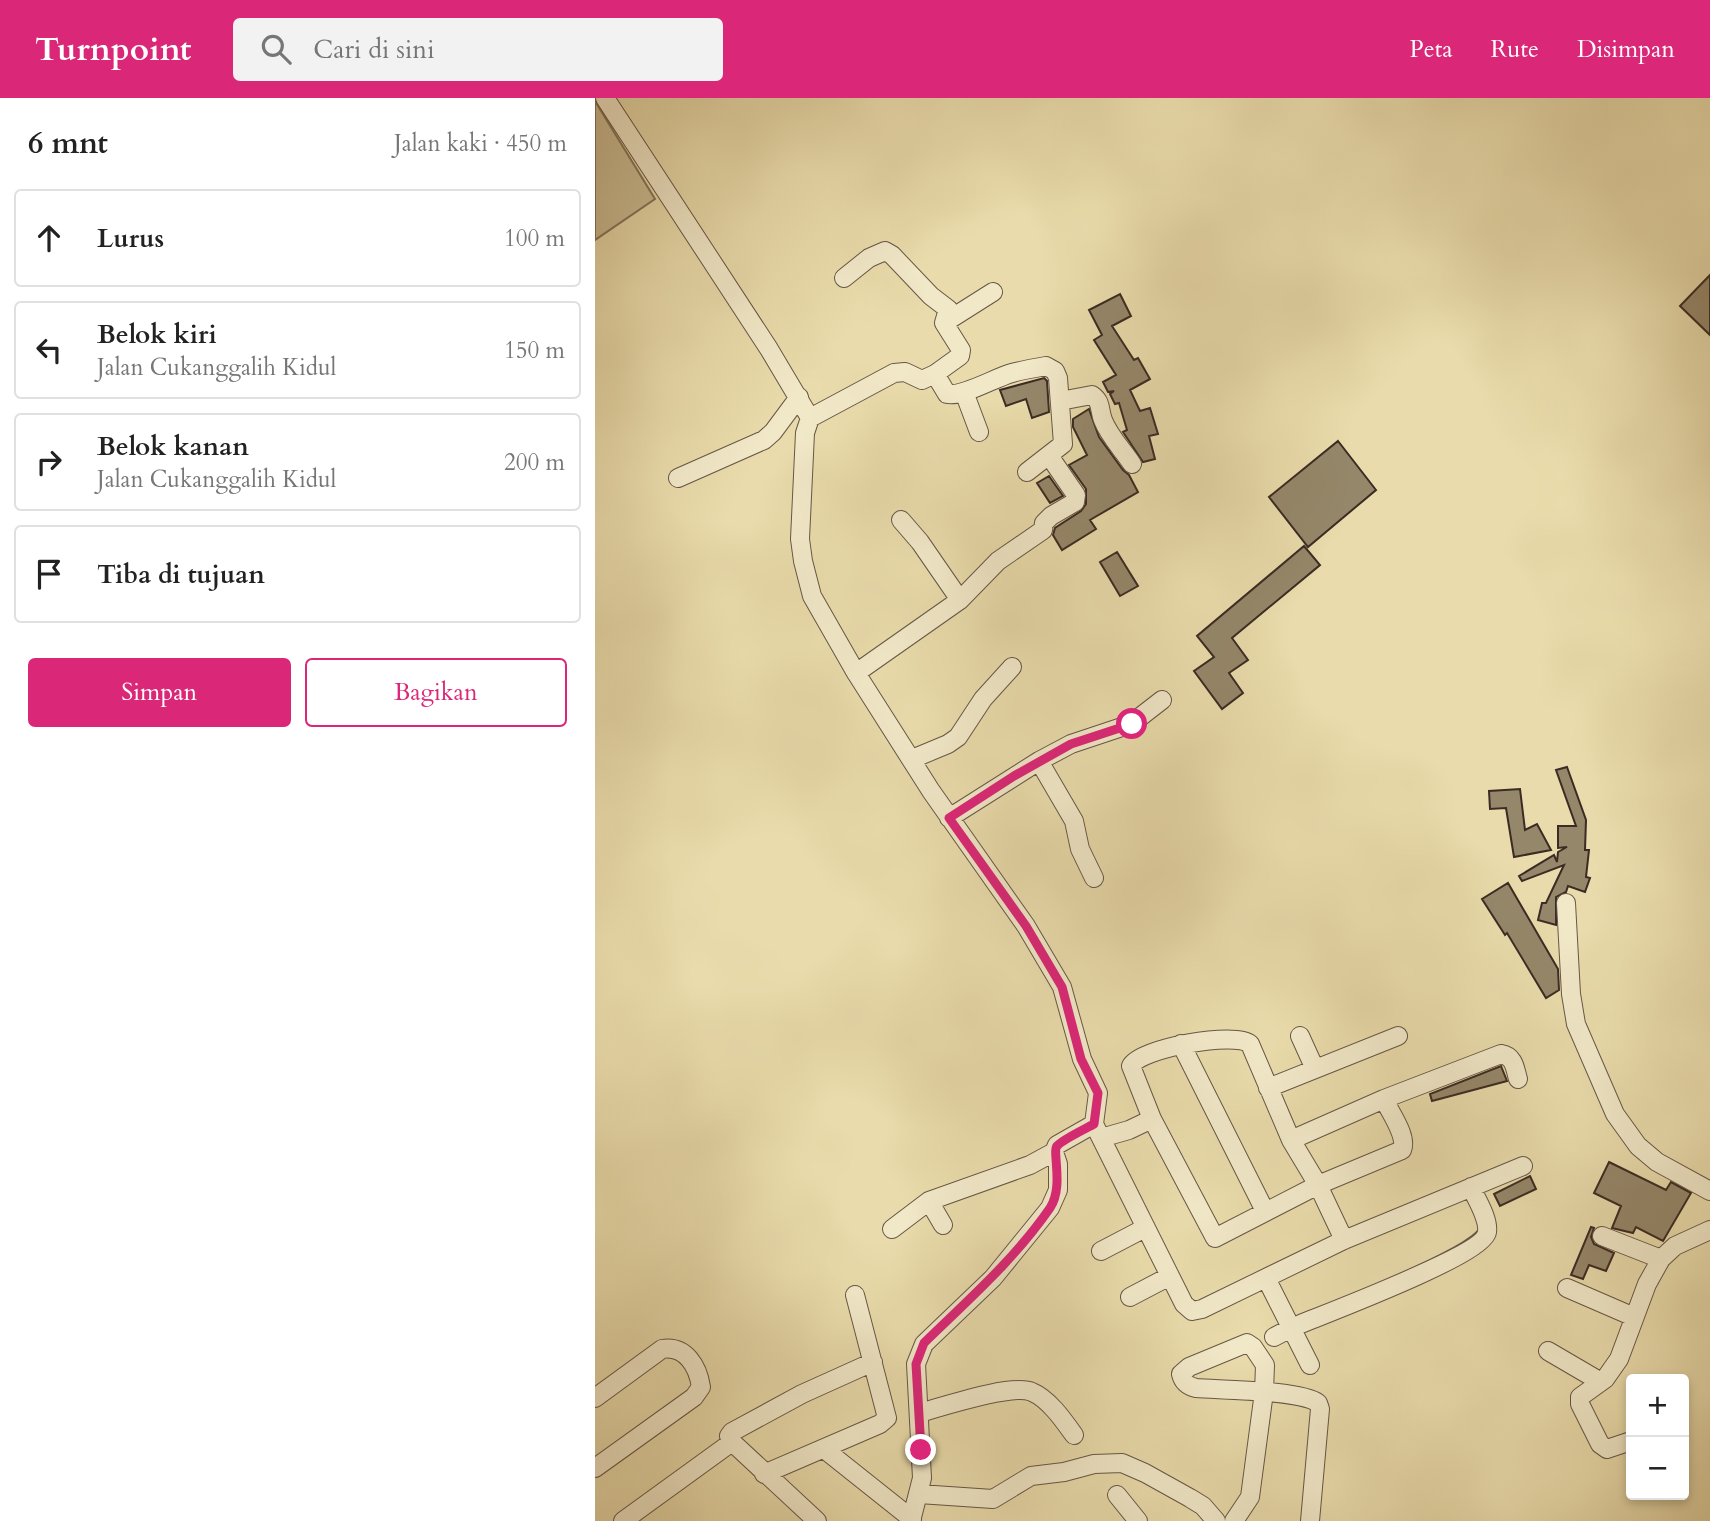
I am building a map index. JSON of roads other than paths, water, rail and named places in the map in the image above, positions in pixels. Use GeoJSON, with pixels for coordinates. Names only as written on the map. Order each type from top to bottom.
{"type":"FeatureCollection","features":[{"type":"Feature","properties":{"kind":"street"},"geometry":{"type":"LineString","coordinates":[[605,98],[810,418]]}},
{"type":"Feature","properties":{"kind":"street"},"geometry":{"type":"LineString","coordinates":[[844,278],[869,258],[884,251],[892,255],[931,296],[948,309],[944,323],[961,353],[958,359],[922,380],[905,372],[894,373],[810,418],[805,433],[800,539],[812,596],[856,673],[949,818],[1026,926],[1062,987],[1081,1059],[1098,1093],[1097,1131],[1184,1304],[1192,1311],[1202,1309],[1344,1240],[1523,1166]]}},
{"type":"Feature","properties":{"kind":"street"},"geometry":{"type":"LineString","coordinates":[[944,323],[993,292]]}},
{"type":"Feature","properties":{"kind":"street"},"geometry":{"type":"LineString","coordinates":[[935,374],[947,394],[964,392],[1013,373],[1046,366],[1055,371],[1064,440],[1062,446],[1050,457],[1027,472]]}},
{"type":"Feature","properties":{"kind":"street"},"geometry":{"type":"LineString","coordinates":[[964,392],[979,432]]}},
{"type":"Feature","properties":{"kind":"street"},"geometry":{"type":"LineString","coordinates":[[1060,401],[1092,395],[1095,397],[1106,425],[1132,464]]}},
{"type":"Feature","properties":{"kind":"street"},"geometry":{"type":"LineString","coordinates":[[678,478],[764,440],[799,397]]}},
{"type":"Feature","properties":{"kind":"street"},"geometry":{"type":"LineString","coordinates":[[856,673],[960,600],[998,561],[1043,530],[1044,523],[1051,516],[1075,502],[1076,495],[1050,457]]}},
{"type":"Feature","properties":{"kind":"street"},"geometry":{"type":"LineString","coordinates":[[901,520],[921,542],[960,600]]}},
{"type":"Feature","properties":{"kind":"street"},"geometry":{"type":"LineString","coordinates":[[912,759],[958,737],[983,699],[1012,667]]}},
{"type":"Feature","properties":{"kind":"street"},"geometry":{"type":"LineString","coordinates":[[949,818],[1071,744],[1132,724],[1162,700]]}},
{"type":"Feature","properties":{"kind":"street"},"geometry":{"type":"LineString","coordinates":[[1039,761],[1074,821],[1080,849],[1094,878]]}},
{"type":"Feature","properties":{"kind":"street"},"geometry":{"type":"LineString","coordinates":[[1566,903],[1571,994],[1576,1024],[1615,1114],[1638,1146],[1657,1162],[1710,1191]]}},
{"type":"Feature","properties":{"kind":"street"},"geometry":{"type":"LineString","coordinates":[[1300,1036],[1315,1069]]}},
{"type":"Feature","properties":{"kind":"street"},"geometry":{"type":"LineString","coordinates":[[1268,1088],[1398,1036]]}},
{"type":"Feature","properties":{"kind":"street"},"geometry":{"type":"LineString","coordinates":[[1344,1240],[1318,1185],[1291,1140],[1246,1040],[1181,1044],[1142,1056],[1134,1060],[1132,1066],[1152,1119],[1208,1242],[1318,1185],[1402,1150],[1402,1135],[1384,1099]]}},
{"type":"Feature","properties":{"kind":"street"},"geometry":{"type":"LineString","coordinates":[[1181,1044],[1265,1212]]}},
{"type":"Feature","properties":{"kind":"street"},"geometry":{"type":"LineString","coordinates":[[1291,1140],[1384,1099],[1501,1055],[1512,1059],[1518,1079]]}},
{"type":"Feature","properties":{"kind":"street"},"geometry":{"type":"LineString","coordinates":[[892,1229],[929,1201],[1030,1165],[1054,1152],[1057,1145],[1097,1131],[1129,1130],[1152,1119]]}},
{"type":"Feature","properties":{"kind":"street"},"geometry":{"type":"LineString","coordinates":[[824,1449],[911,1520],[922,1478],[916,1364],[918,1355],[924,1343],[993,1278],[1050,1208],[1058,1190],[1058,1164],[1054,1152]]}},
{"type":"Feature","properties":{"kind":"street"},"geometry":{"type":"LineString","coordinates":[[1274,1337],[1446,1263],[1476,1245],[1487,1231],[1471,1187]]}},
{"type":"Feature","properties":{"kind":"street"},"geometry":{"type":"LineString","coordinates":[[929,1201],[943,1225]]}},
{"type":"Feature","properties":{"kind":"street"},"geometry":{"type":"LineString","coordinates":[[1101,1251],[1145,1228]]}},
{"type":"Feature","properties":{"kind":"street"},"geometry":{"type":"LineString","coordinates":[[1626,1443],[1607,1449],[1600,1444],[1580,1404],[1580,1397],[1605,1379],[1619,1359],[1634,1317],[1661,1259],[1675,1246],[1710,1230]]}},
{"type":"Feature","properties":{"kind":"street"},"geometry":{"type":"LineString","coordinates":[[1602,1236],[1661,1259]]}},
{"type":"Feature","properties":{"kind":"street"},"geometry":{"type":"LineString","coordinates":[[1130,1297],[1170,1276]]}},
{"type":"Feature","properties":{"kind":"street"},"geometry":{"type":"LineString","coordinates":[[1266,1278],[1310,1365]]}},
{"type":"Feature","properties":{"kind":"street"},"geometry":{"type":"LineString","coordinates":[[1567,1288],[1634,1317]]}},
{"type":"Feature","properties":{"kind":"street"},"geometry":{"type":"LineString","coordinates":[[764,1474],[880,1424],[887,1418],[855,1295]]}},
{"type":"Feature","properties":{"kind":"street"},"geometry":{"type":"LineString","coordinates":[[1234,1521],[1250,1497],[1264,1392],[1265,1365],[1253,1347],[1247,1343],[1189,1367],[1181,1374],[1185,1383],[1196,1388],[1264,1392],[1309,1398],[1318,1403],[1320,1409],[1310,1521]]}},
{"type":"Feature","properties":{"kind":"street"},"geometry":{"type":"LineString","coordinates":[[595,1398],[662,1349],[673,1347],[680,1351],[699,1373],[701,1387],[694,1397],[595,1468]]}},
{"type":"Feature","properties":{"kind":"street"},"geometry":{"type":"LineString","coordinates":[[1548,1352],[1601,1382]]}},
{"type":"Feature","properties":{"kind":"street"},"geometry":{"type":"LineString","coordinates":[[817,1521],[764,1474],[729,1436],[802,1394],[873,1362]]}},
{"type":"Feature","properties":{"kind":"street"},"geometry":{"type":"LineString","coordinates":[[919,1413],[1008,1391],[1030,1391],[1047,1404],[1075,1435]]}},
{"type":"Feature","properties":{"kind":"street"},"geometry":{"type":"LineString","coordinates":[[623,1521],[732,1442]]}},
{"type":"Feature","properties":{"kind":"street"},"geometry":{"type":"LineString","coordinates":[[919,1494],[993,1499],[1031,1476],[1064,1472],[1094,1464],[1122,1463],[1203,1506],[1216,1521]]}},
{"type":"Feature","properties":{"kind":"street"},"geometry":{"type":"LineString","coordinates":[[1117,1495],[1138,1521]]}}]}
